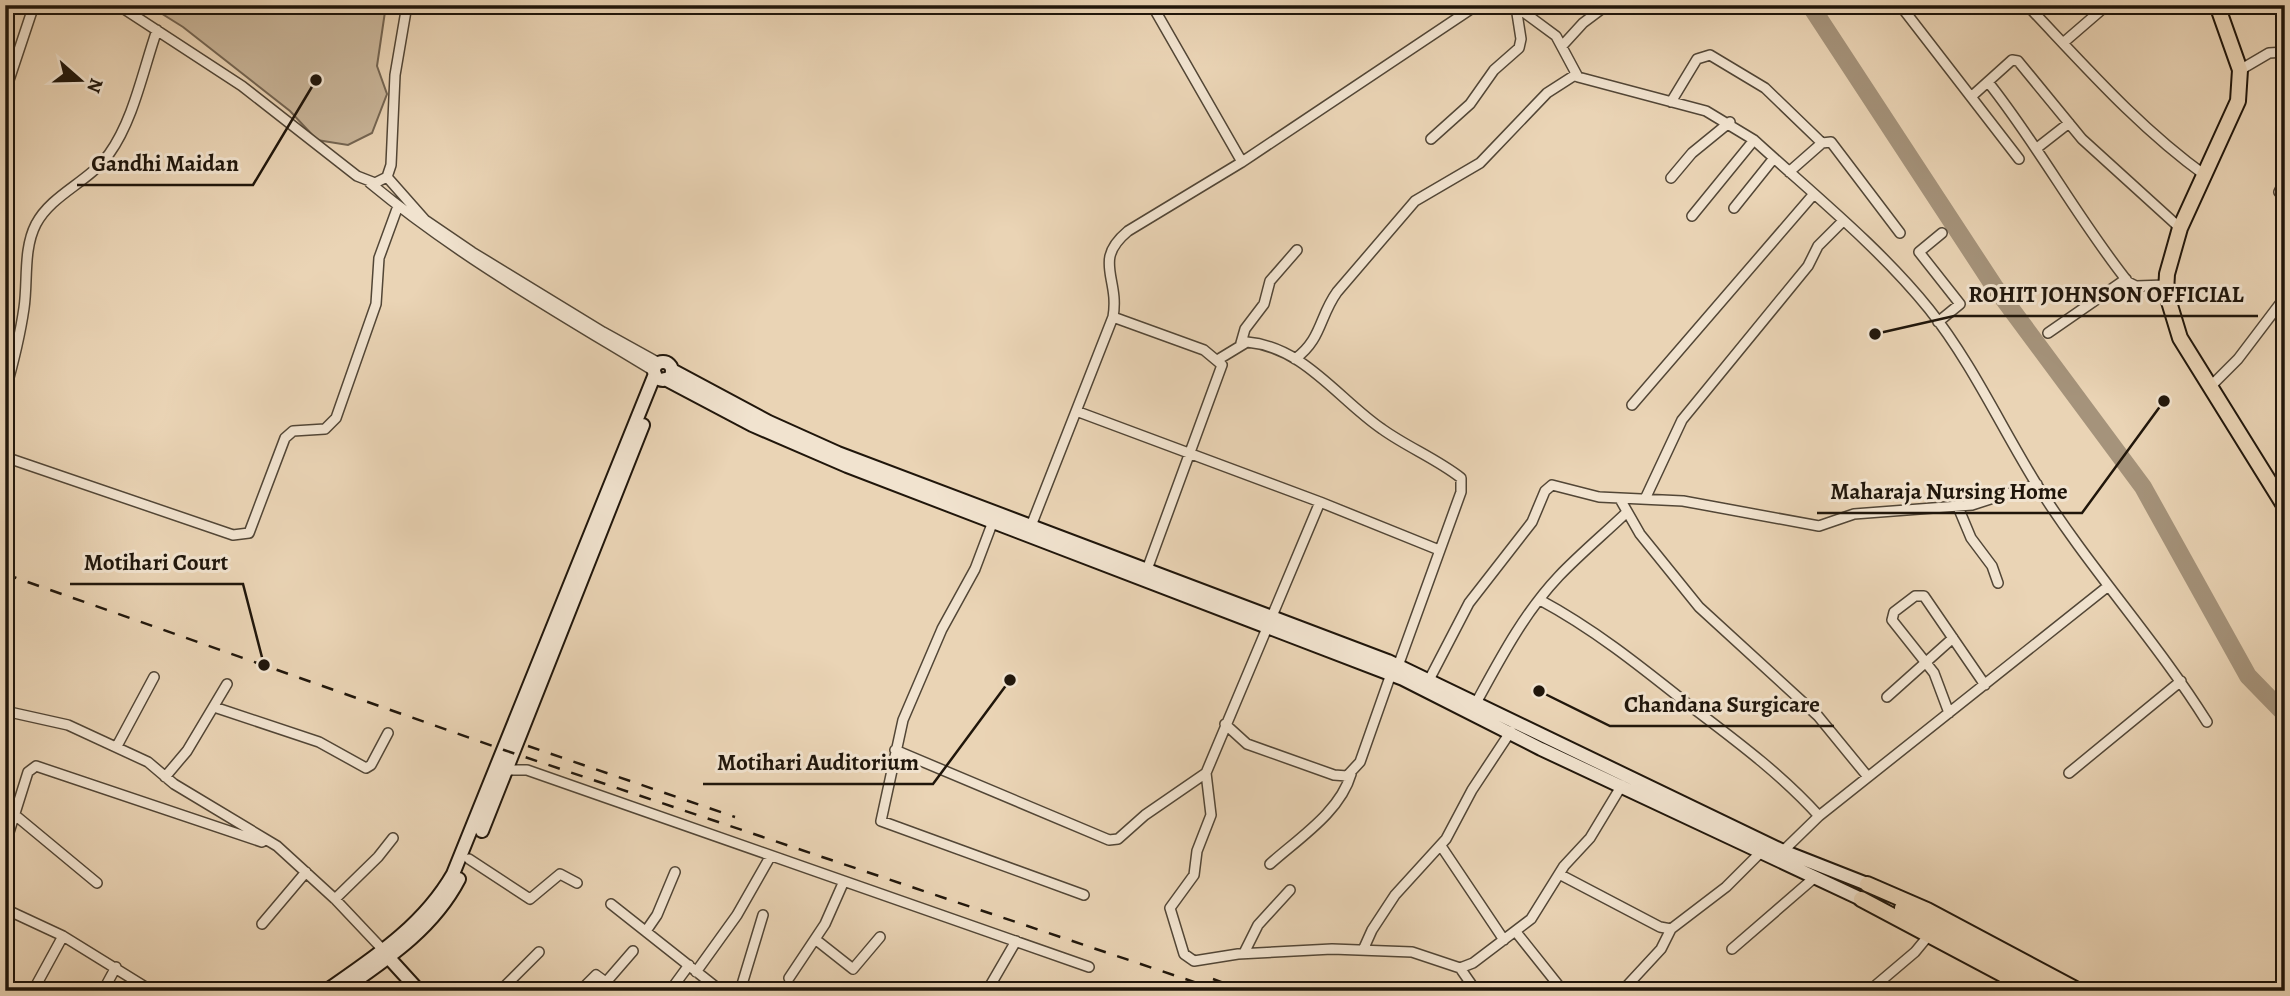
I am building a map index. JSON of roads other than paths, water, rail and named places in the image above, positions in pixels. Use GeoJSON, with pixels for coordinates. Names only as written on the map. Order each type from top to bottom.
{"type":"FeatureCollection","features":[{"type":"Feature","properties":{"kind":"main road"},"geometry":{"type":"LineString","coordinates":[[2217,5],[2240,70],[2238,101],[2180,228],[2166,285],[2173,322],[2285,507]]}},
{"type":"Feature","properties":{"kind":"main road"},"geometry":{"type":"LineString","coordinates":[[661,372],[780,438],[992,524],[1029,531]]}},
{"type":"Feature","properties":{"kind":"main road"},"geometry":{"type":"LineString","coordinates":[[661,372],[838,453],[1029,531],[1394,670],[1429,680],[1783,851],[1927,910],[2079,991]]}},
{"type":"Feature","properties":{"kind":"main road"},"geometry":{"type":"LineString","coordinates":[[341,991],[442,907],[469,859],[661,372]]}},
{"type":"Feature","properties":{"kind":"main road"},"geometry":{"type":"LineString","coordinates":[[326,991],[386,953],[439,899],[463,853],[661,372]]}},
{"type":"Feature","properties":{"kind":"main road"},"geometry":{"type":"LineString","coordinates":[[1394,670],[1541,749],[1861,899],[2034,991]]}},
{"type":"Feature","properties":{"kind":"main road"},"geometry":{"type":"LineString","coordinates":[[1867,884],[1896,905],[2055,991]]}},
{"type":"Feature","properties":{"kind":"main road"},"geometry":{"type":"LineString","coordinates":[[1861,899],[1896,905]]}},
{"type":"Feature","properties":{"kind":"main road"},"geometry":{"type":"LineString","coordinates":[[386,953],[419,991]]}},
{"type":"Feature","properties":{"kind":"street"},"geometry":{"type":"LineString","coordinates":[[5,92],[34,5]]}},
{"type":"Feature","properties":{"kind":"street"},"geometry":{"type":"LineString","coordinates":[[117,5],[242,86],[398,206],[504,281],[661,372]]}},
{"type":"Feature","properties":{"kind":"street"},"geometry":{"type":"LineString","coordinates":[[370,183],[381,182],[387,177],[391,165],[394,87],[407,5]]}},
{"type":"Feature","properties":{"kind":"street"},"geometry":{"type":"LineString","coordinates":[[1152,5],[1242,162]]}},
{"type":"Feature","properties":{"kind":"street"},"geometry":{"type":"LineString","coordinates":[[1029,531],[1113,317],[1115,296],[1108,255],[1113,245],[1128,231],[1242,162],[1477,5]]}},
{"type":"Feature","properties":{"kind":"street"},"geometry":{"type":"LineString","coordinates":[[1562,46],[1583,23],[1607,5]]}},
{"type":"Feature","properties":{"kind":"street"},"geometry":{"type":"LineString","coordinates":[[1900,5],[2019,159]]}},
{"type":"Feature","properties":{"kind":"street"},"geometry":{"type":"LineString","coordinates":[[2027,5],[2160,143],[2206,176]]}},
{"type":"Feature","properties":{"kind":"street"},"geometry":{"type":"LineString","coordinates":[[2063,43],[2107,5]]}},
{"type":"Feature","properties":{"kind":"street"},"geometry":{"type":"LineString","coordinates":[[1515,6],[1547,28],[1562,46],[1575,75],[1582,79],[1706,111],[1730,122],[1774,158],[1907,283],[1938,322],[2037,484],[2107,587],[2181,681],[2207,722]]}},
{"type":"Feature","properties":{"kind":"street"},"geometry":{"type":"LineString","coordinates":[[1431,139],[1470,104],[1494,69],[1519,48],[1521,39],[1515,6]]}},
{"type":"Feature","properties":{"kind":"street"},"geometry":{"type":"LineString","coordinates":[[5,391],[24,311],[28,255],[35,226],[55,201],[91,174],[109,154],[129,113],[157,30]]}},
{"type":"Feature","properties":{"kind":"street"},"geometry":{"type":"LineString","coordinates":[[2240,70],[2269,53],[2285,52]]}},
{"type":"Feature","properties":{"kind":"street"},"geometry":{"type":"LineString","coordinates":[[1671,102],[1697,59],[1710,55],[1765,88],[1822,143]]}},
{"type":"Feature","properties":{"kind":"street"},"geometry":{"type":"LineString","coordinates":[[1972,96],[2017,60],[2082,139],[2180,228]]}},
{"type":"Feature","properties":{"kind":"street"},"geometry":{"type":"LineString","coordinates":[[1295,359],[1315,341],[1328,305],[1337,292],[1415,201],[1480,163],[1547,93],[1575,75]]}},
{"type":"Feature","properties":{"kind":"street"},"geometry":{"type":"LineString","coordinates":[[1988,82],[2037,148],[2126,279],[2136,286],[2166,285]]}},
{"type":"Feature","properties":{"kind":"street"},"geometry":{"type":"LineString","coordinates":[[1671,178],[1692,153],[1730,122]]}},
{"type":"Feature","properties":{"kind":"street"},"geometry":{"type":"LineString","coordinates":[[2037,148],[2069,123]]}},
{"type":"Feature","properties":{"kind":"street"},"geometry":{"type":"LineString","coordinates":[[1692,216],[1754,140]]}},
{"type":"Feature","properties":{"kind":"street"},"geometry":{"type":"LineString","coordinates":[[1788,172],[1828,140],[1833,143],[1900,233]]}},
{"type":"Feature","properties":{"kind":"street"},"geometry":{"type":"LineString","coordinates":[[1734,208],[1774,158]]}},
{"type":"Feature","properties":{"kind":"street"},"geometry":{"type":"LineString","coordinates":[[387,177],[425,219],[472,252],[603,332],[661,372]]}},
{"type":"Feature","properties":{"kind":"street"},"geometry":{"type":"LineString","coordinates":[[2285,180],[2279,189],[2285,200]]}},
{"type":"Feature","properties":{"kind":"street"},"geometry":{"type":"LineString","coordinates":[[1632,405],[1813,195]]}},
{"type":"Feature","properties":{"kind":"street"},"geometry":{"type":"LineString","coordinates":[[5,457],[233,535],[249,533],[285,438],[293,431],[325,429],[336,418],[376,304],[379,258],[398,206]]}},
{"type":"Feature","properties":{"kind":"street"},"geometry":{"type":"LineString","coordinates":[[1645,499],[1682,420],[1808,266],[1818,246],[1842,222]]}},
{"type":"Feature","properties":{"kind":"street"},"geometry":{"type":"LineString","coordinates":[[1938,322],[1960,304],[1919,251],[1942,233]]}},
{"type":"Feature","properties":{"kind":"street"},"geometry":{"type":"LineString","coordinates":[[1219,359],[1241,343],[1245,329],[1262,309],[1270,281],[1297,250]]}},
{"type":"Feature","properties":{"kind":"street"},"geometry":{"type":"LineString","coordinates":[[2048,333],[2126,279]]}},
{"type":"Feature","properties":{"kind":"street"},"geometry":{"type":"LineString","coordinates":[[2210,387],[2238,359],[2285,297]]}},
{"type":"Feature","properties":{"kind":"street"},"geometry":{"type":"LineString","coordinates":[[1113,317],[1204,350],[1219,359],[1222,372],[1145,575]]}},
{"type":"Feature","properties":{"kind":"street"},"geometry":{"type":"LineString","coordinates":[[1241,343],[1269,346],[1295,359],[1374,424],[1461,478],[1461,492],[1360,762],[1351,774],[1345,793],[1334,807],[1270,864]]}},
{"type":"Feature","properties":{"kind":"street"},"geometry":{"type":"LineString","coordinates":[[1076,411],[1320,502],[1439,550]]}},
{"type":"Feature","properties":{"kind":"street"},"geometry":{"type":"LineString","coordinates":[[1429,680],[1469,603],[1532,522],[1548,487],[1555,485],[1599,497],[1683,501],[1819,526],[1854,514],[1958,507],[1987,501],[2037,484]]}},
{"type":"Feature","properties":{"kind":"street"},"geometry":{"type":"LineString","coordinates":[[1620,499],[1626,513],[1699,607],[1818,716],[1868,777]]}},
{"type":"Feature","properties":{"kind":"street"},"geometry":{"type":"LineString","coordinates":[[1320,502],[1272,623],[1206,773],[1211,816],[1197,851],[1194,875],[1170,908],[1188,959],[1199,961],[1244,953],[1363,950],[1412,952],[1460,968],[1476,991]]}},
{"type":"Feature","properties":{"kind":"street"},"geometry":{"type":"LineString","coordinates":[[1958,507],[1971,538],[1992,566],[1998,583]]}},
{"type":"Feature","properties":{"kind":"street"},"geometry":{"type":"LineString","coordinates":[[1476,703],[1513,638],[1540,600],[1559,577],[1626,513]]}},
{"type":"Feature","properties":{"kind":"street"},"geometry":{"type":"LineString","coordinates":[[992,524],[975,569],[942,629],[916,687],[895,750],[880,818],[882,822],[1084,895]]}},
{"type":"Feature","properties":{"kind":"street"},"geometry":{"type":"LineString","coordinates":[[1783,851],[1819,816],[2107,587]]}},
{"type":"Feature","properties":{"kind":"street"},"geometry":{"type":"LineString","coordinates":[[1949,713],[1938,680],[1892,620],[1894,612],[1917,594],[1922,595],[1985,685]]}},
{"type":"Feature","properties":{"kind":"street"},"geometry":{"type":"LineString","coordinates":[[1540,600],[1592,629],[1640,665],[1780,776],[1819,816]]}},
{"type":"Feature","properties":{"kind":"street"},"geometry":{"type":"LineString","coordinates":[[1887,697],[1953,638]]}},
{"type":"Feature","properties":{"kind":"street"},"geometry":{"type":"LineString","coordinates":[[117,747],[154,677]]}},
{"type":"Feature","properties":{"kind":"street"},"geometry":{"type":"LineString","coordinates":[[2069,773],[2181,681]]}},
{"type":"Feature","properties":{"kind":"street"},"geometry":{"type":"LineString","coordinates":[[165,777],[187,751],[227,684]]}},
{"type":"Feature","properties":{"kind":"street"},"geometry":{"type":"LineString","coordinates":[[214,707],[318,742],[366,768],[371,765],[388,733]]}},
{"type":"Feature","properties":{"kind":"street"},"geometry":{"type":"LineString","coordinates":[[5,711],[61,723],[148,762],[165,777],[276,846],[335,899],[386,953]]}},
{"type":"Feature","properties":{"kind":"street"},"geometry":{"type":"LineString","coordinates":[[1226,724],[1241,740],[1262,750],[1334,775],[1351,774]]}},
{"type":"Feature","properties":{"kind":"street"},"geometry":{"type":"LineString","coordinates":[[1363,950],[1372,930],[1395,895],[1441,846],[1472,790],[1511,731]]}},
{"type":"Feature","properties":{"kind":"street"},"geometry":{"type":"LineString","coordinates":[[895,750],[1112,840],[1206,773]]}},
{"type":"Feature","properties":{"kind":"street"},"geometry":{"type":"LineString","coordinates":[[5,845],[28,772],[36,766],[276,846]]}},
{"type":"Feature","properties":{"kind":"street"},"geometry":{"type":"LineString","coordinates":[[506,770],[527,770],[770,858],[844,881],[1089,967]]}},
{"type":"Feature","properties":{"kind":"street"},"geometry":{"type":"LineString","coordinates":[[1460,968],[1473,962],[1531,919],[1559,874],[1590,838],[1622,785]]}},
{"type":"Feature","properties":{"kind":"street"},"geometry":{"type":"LineString","coordinates":[[15,815],[97,883]]}},
{"type":"Feature","properties":{"kind":"street"},"geometry":{"type":"LineString","coordinates":[[335,899],[378,858],[393,838]]}},
{"type":"Feature","properties":{"kind":"street"},"geometry":{"type":"LineString","coordinates":[[1441,846],[1504,940]]}},
{"type":"Feature","properties":{"kind":"street"},"geometry":{"type":"LineString","coordinates":[[1623,990],[1661,949],[1671,929],[1726,887],[1761,852]]}},
{"type":"Feature","properties":{"kind":"street"},"geometry":{"type":"LineString","coordinates":[[696,972],[733,921],[770,858]]}},
{"type":"Feature","properties":{"kind":"street"},"geometry":{"type":"LineString","coordinates":[[469,859],[530,899],[560,874],[577,883]]}},
{"type":"Feature","properties":{"kind":"street"},"geometry":{"type":"LineString","coordinates":[[262,924],[306,872]]}},
{"type":"Feature","properties":{"kind":"street"},"geometry":{"type":"LineString","coordinates":[[646,931],[657,915],[675,873]]}},
{"type":"Feature","properties":{"kind":"street"},"geometry":{"type":"LineString","coordinates":[[1559,874],[1660,927],[1671,929]]}},
{"type":"Feature","properties":{"kind":"street"},"geometry":{"type":"LineString","coordinates":[[1732,949],[1814,877]]}},
{"type":"Feature","properties":{"kind":"street"},"geometry":{"type":"LineString","coordinates":[[789,978],[831,913],[844,881]]}},
{"type":"Feature","properties":{"kind":"street"},"geometry":{"type":"LineString","coordinates":[[1244,953],[1258,925],[1290,890]]}},
{"type":"Feature","properties":{"kind":"street"},"geometry":{"type":"LineString","coordinates":[[611,904],[721,991]]}},
{"type":"Feature","properties":{"kind":"street"},"geometry":{"type":"LineString","coordinates":[[5,909],[63,936],[152,991]]}},
{"type":"Feature","properties":{"kind":"street"},"geometry":{"type":"LineString","coordinates":[[740,991],[763,915]]}},
{"type":"Feature","properties":{"kind":"street"},"geometry":{"type":"LineString","coordinates":[[1516,932],[1563,991]]}},
{"type":"Feature","properties":{"kind":"street"},"geometry":{"type":"LineString","coordinates":[[1869,991],[1915,952],[1929,935]]}},
{"type":"Feature","properties":{"kind":"street"},"geometry":{"type":"LineString","coordinates":[[33,991],[63,936]]}},
{"type":"Feature","properties":{"kind":"street"},"geometry":{"type":"LineString","coordinates":[[815,939],[853,969],[880,937]]}},
{"type":"Feature","properties":{"kind":"street"},"geometry":{"type":"LineString","coordinates":[[987,991],[1016,941]]}},
{"type":"Feature","properties":{"kind":"street"},"geometry":{"type":"LineString","coordinates":[[607,981],[633,951]]}},
{"type":"Feature","properties":{"kind":"street"},"geometry":{"type":"LineString","coordinates":[[500,991],[539,952]]}},
{"type":"Feature","properties":{"kind":"street"},"geometry":{"type":"LineString","coordinates":[[674,990],[688,965]]}},
{"type":"Feature","properties":{"kind":"street"},"geometry":{"type":"LineString","coordinates":[[103,991],[116,967]]}},
{"type":"Feature","properties":{"kind":"street"},"geometry":{"type":"LineString","coordinates":[[580,991],[596,975],[618,991]]}},
{"type":"Feature","properties":{"kind":"waterway"},"geometry":{"type":"LineString","coordinates":[[1810,5],[1994,286],[2143,487],[2248,676],[2285,714]]}},
{"type":"Feature","properties":{"kind":"railway"},"geometry":{"type":"LineString","coordinates":[[5,574],[504,750],[1221,991]]}},
{"type":"Feature","properties":{"kind":"railway"},"geometry":{"type":"LineString","coordinates":[[528,746],[735,817]]}},
{"type":"Feature","properties":{"kind":"railway"},"geometry":{"type":"LineString","coordinates":[[1213,979],[1246,991]]}},
{"type":"Feature","properties":{"kind":"place","name":"Gandhi Maidan"},"geometry":{"type":"Point","coordinates":[316,80]}},
{"type":"Feature","properties":{"kind":"place","name":"ROHIT JOHNSON OFFICIAL"},"geometry":{"type":"Point","coordinates":[1875,334]}},
{"type":"Feature","properties":{"kind":"place","name":"Maharaja Nursing Home"},"geometry":{"type":"Point","coordinates":[2164,401]}},
{"type":"Feature","properties":{"kind":"place","name":"Motihari Court"},"geometry":{"type":"Point","coordinates":[264,665]}},
{"type":"Feature","properties":{"kind":"place","name":"Motihari Auditorium"},"geometry":{"type":"Point","coordinates":[1010,680]}},
{"type":"Feature","properties":{"kind":"place","name":"Chandana Surgicare"},"geometry":{"type":"Point","coordinates":[1539,691]}}]}
